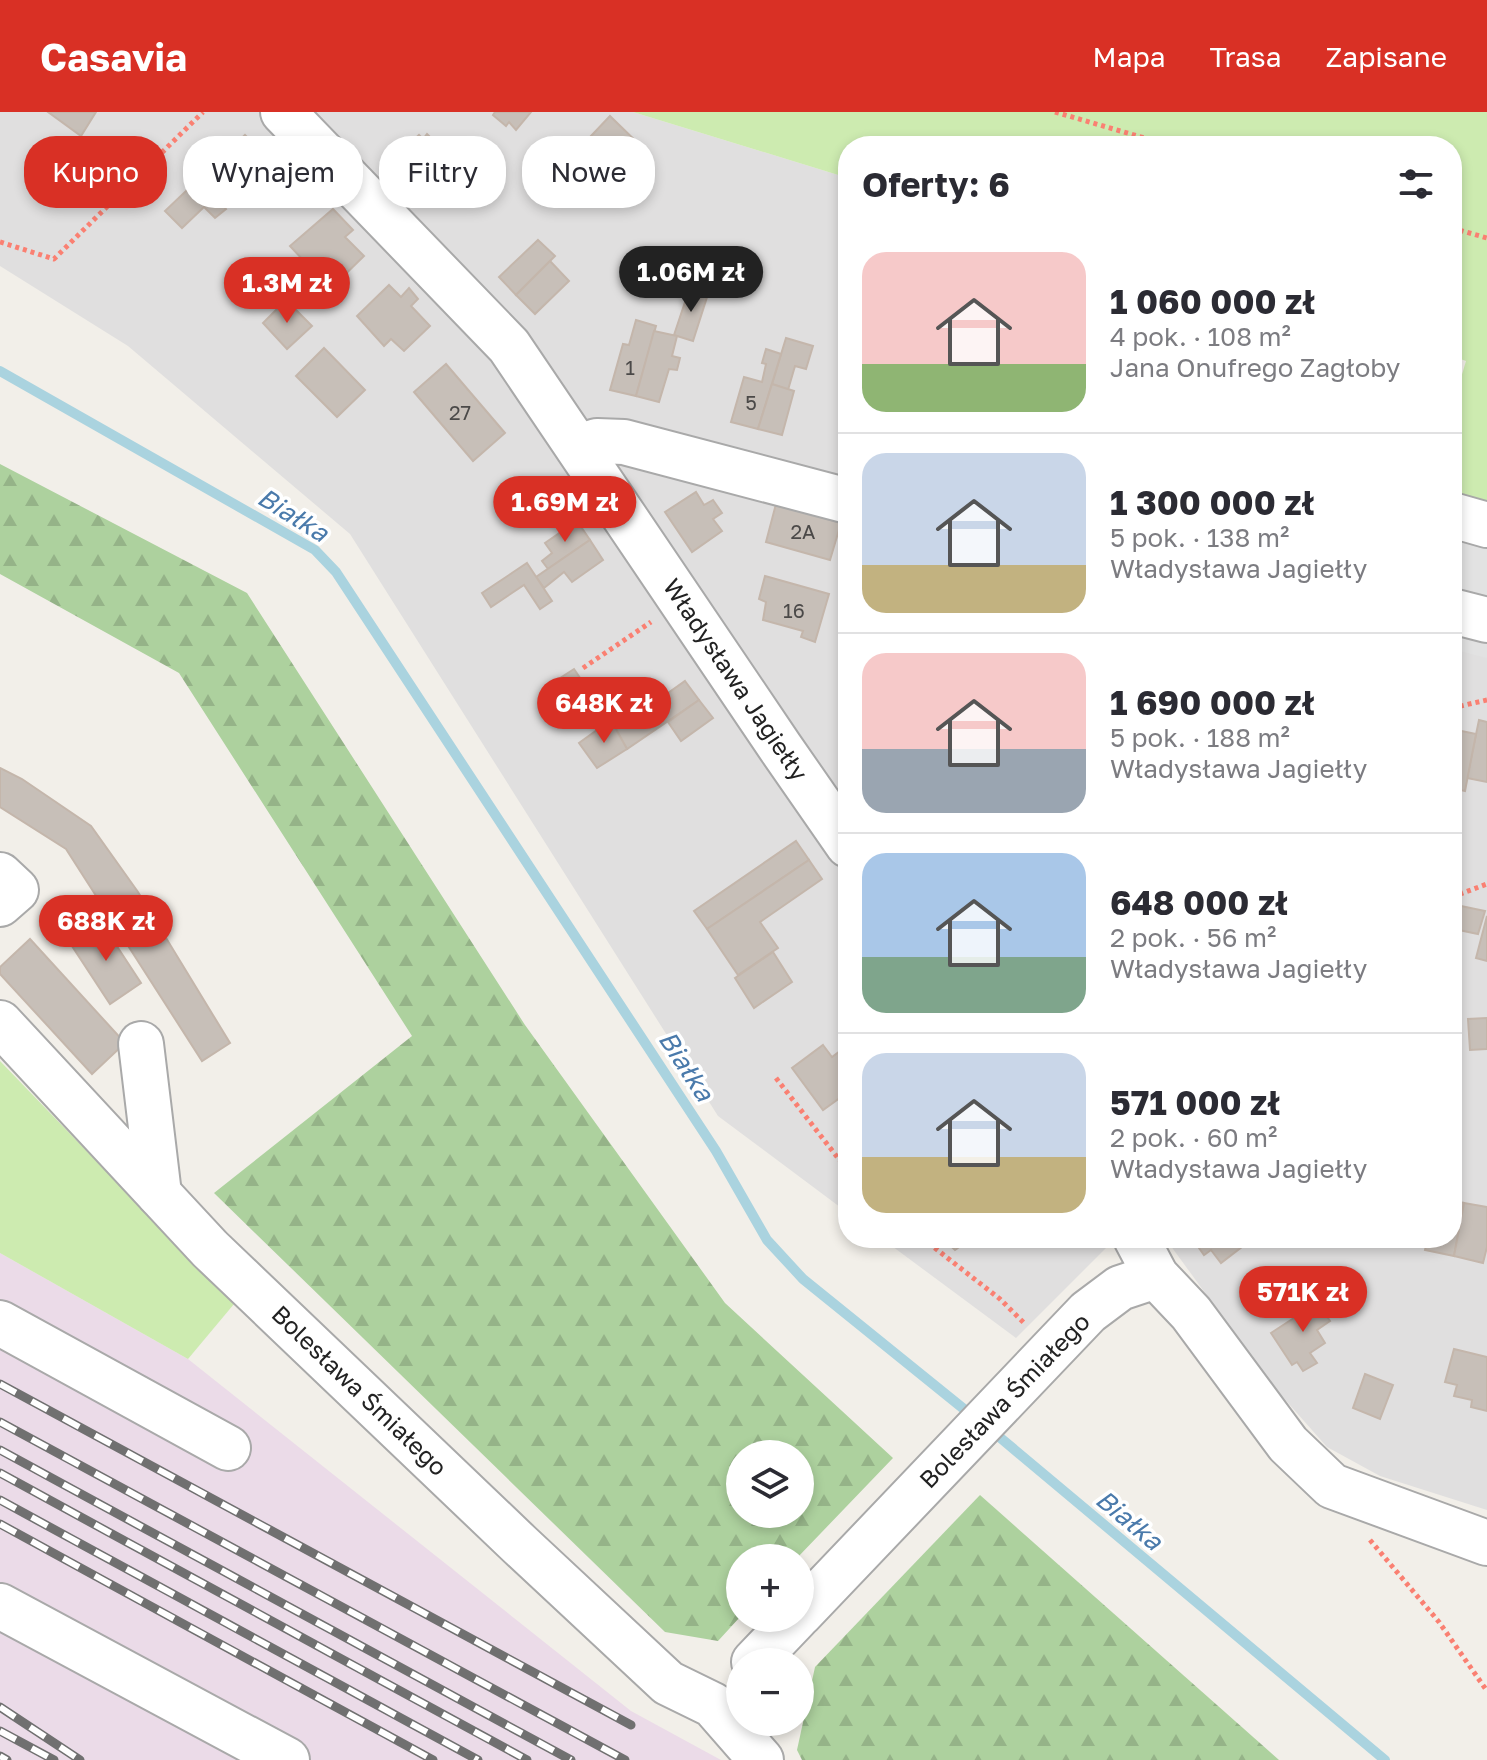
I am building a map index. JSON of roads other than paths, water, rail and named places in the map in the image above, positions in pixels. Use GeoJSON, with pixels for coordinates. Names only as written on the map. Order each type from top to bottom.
{"type":"FeatureCollection","features":[{"type":"Feature","properties":{"kind":"street","name":"Władysława Jagiełły"},"geometry":{"type":"LineString","coordinates":[[283,112],[509,346],[838,830]]}},
{"type":"Feature","properties":{"kind":"street"},"geometry":{"type":"LineString","coordinates":[[578,447],[597,441],[624,442],[838,498]]}},
{"type":"Feature","properties":{"kind":"street"},"geometry":{"type":"LineString","coordinates":[[1462,518],[1487,525]]}},
{"type":"Feature","properties":{"kind":"street"},"geometry":{"type":"LineString","coordinates":[[1462,614],[1487,620]]}},
{"type":"Feature","properties":{"kind":"street"},"geometry":{"type":"LineString","coordinates":[[0,875],[16,890],[0,904]]}},
{"type":"Feature","properties":{"kind":"street","name":"Bolesława Śmiałego"},"geometry":{"type":"LineString","coordinates":[[0,1023],[221,1259],[668,1683],[726,1691]]}},
{"type":"Feature","properties":{"kind":"street"},"geometry":{"type":"LineString","coordinates":[[141,1044],[159,1194]]}},
{"type":"Feature","properties":{"kind":"street"},"geometry":{"type":"LineString","coordinates":[[1141,1248],[1156,1276],[1191,1313],[1288,1444],[1332,1486],[1487,1543]]}},
{"type":"Feature","properties":{"kind":"street","name":"Bolesława Śmiałego"},"geometry":{"type":"LineString","coordinates":[[814,1599],[1088,1312],[1120,1288],[1156,1276]]}},
{"type":"Feature","properties":{"kind":"street"},"geometry":{"type":"LineString","coordinates":[[0,1323],[228,1448]]}},
{"type":"Feature","properties":{"kind":"street"},"geometry":{"type":"LineString","coordinates":[[0,1606],[287,1760]]}},
{"type":"Feature","properties":{"kind":"street","name":"Bolesława Śmiałego"},"geometry":{"type":"LineString","coordinates":[[767,1648],[783,1632]]}},
{"type":"Feature","properties":{"kind":"street"},"geometry":{"type":"LineString","coordinates":[[749,1736],[761,1760]]}},
{"type":"Feature","properties":{"kind":"waterway","name":"Białka"},"geometry":{"type":"LineString","coordinates":[[0,371],[315,550],[336,572],[716,1151],[767,1240],[803,1279],[975,1418]]}},
{"type":"Feature","properties":{"kind":"waterway","name":"Białka"},"geometry":{"type":"LineString","coordinates":[[991,1430],[1385,1760]]}},
{"type":"Feature","properties":{"kind":"railway"},"geometry":{"type":"LineString","coordinates":[[0,1384],[631,1725]]}},
{"type":"Feature","properties":{"kind":"railway"},"geometry":{"type":"LineString","coordinates":[[0,1422],[625,1760]]}},
{"type":"Feature","properties":{"kind":"railway"},"geometry":{"type":"LineString","coordinates":[[0,1450],[571,1760]]}},
{"type":"Feature","properties":{"kind":"railway"},"geometry":{"type":"LineString","coordinates":[[0,1473],[527,1760]]}},
{"type":"Feature","properties":{"kind":"railway"},"geometry":{"type":"LineString","coordinates":[[0,1500],[478,1760]]}},
{"type":"Feature","properties":{"kind":"railway"},"geometry":{"type":"LineString","coordinates":[[0,1524],[433,1760]]}},
{"type":"Feature","properties":{"kind":"railway"},"geometry":{"type":"LineString","coordinates":[[0,1707],[80,1760]]}},
{"type":"Feature","properties":{"kind":"railway"},"geometry":{"type":"LineString","coordinates":[[0,1731],[54,1760]]}},
{"type":"Feature","properties":{"kind":"railway"},"geometry":{"type":"LineString","coordinates":[[0,1756],[7,1760]]}}]}
